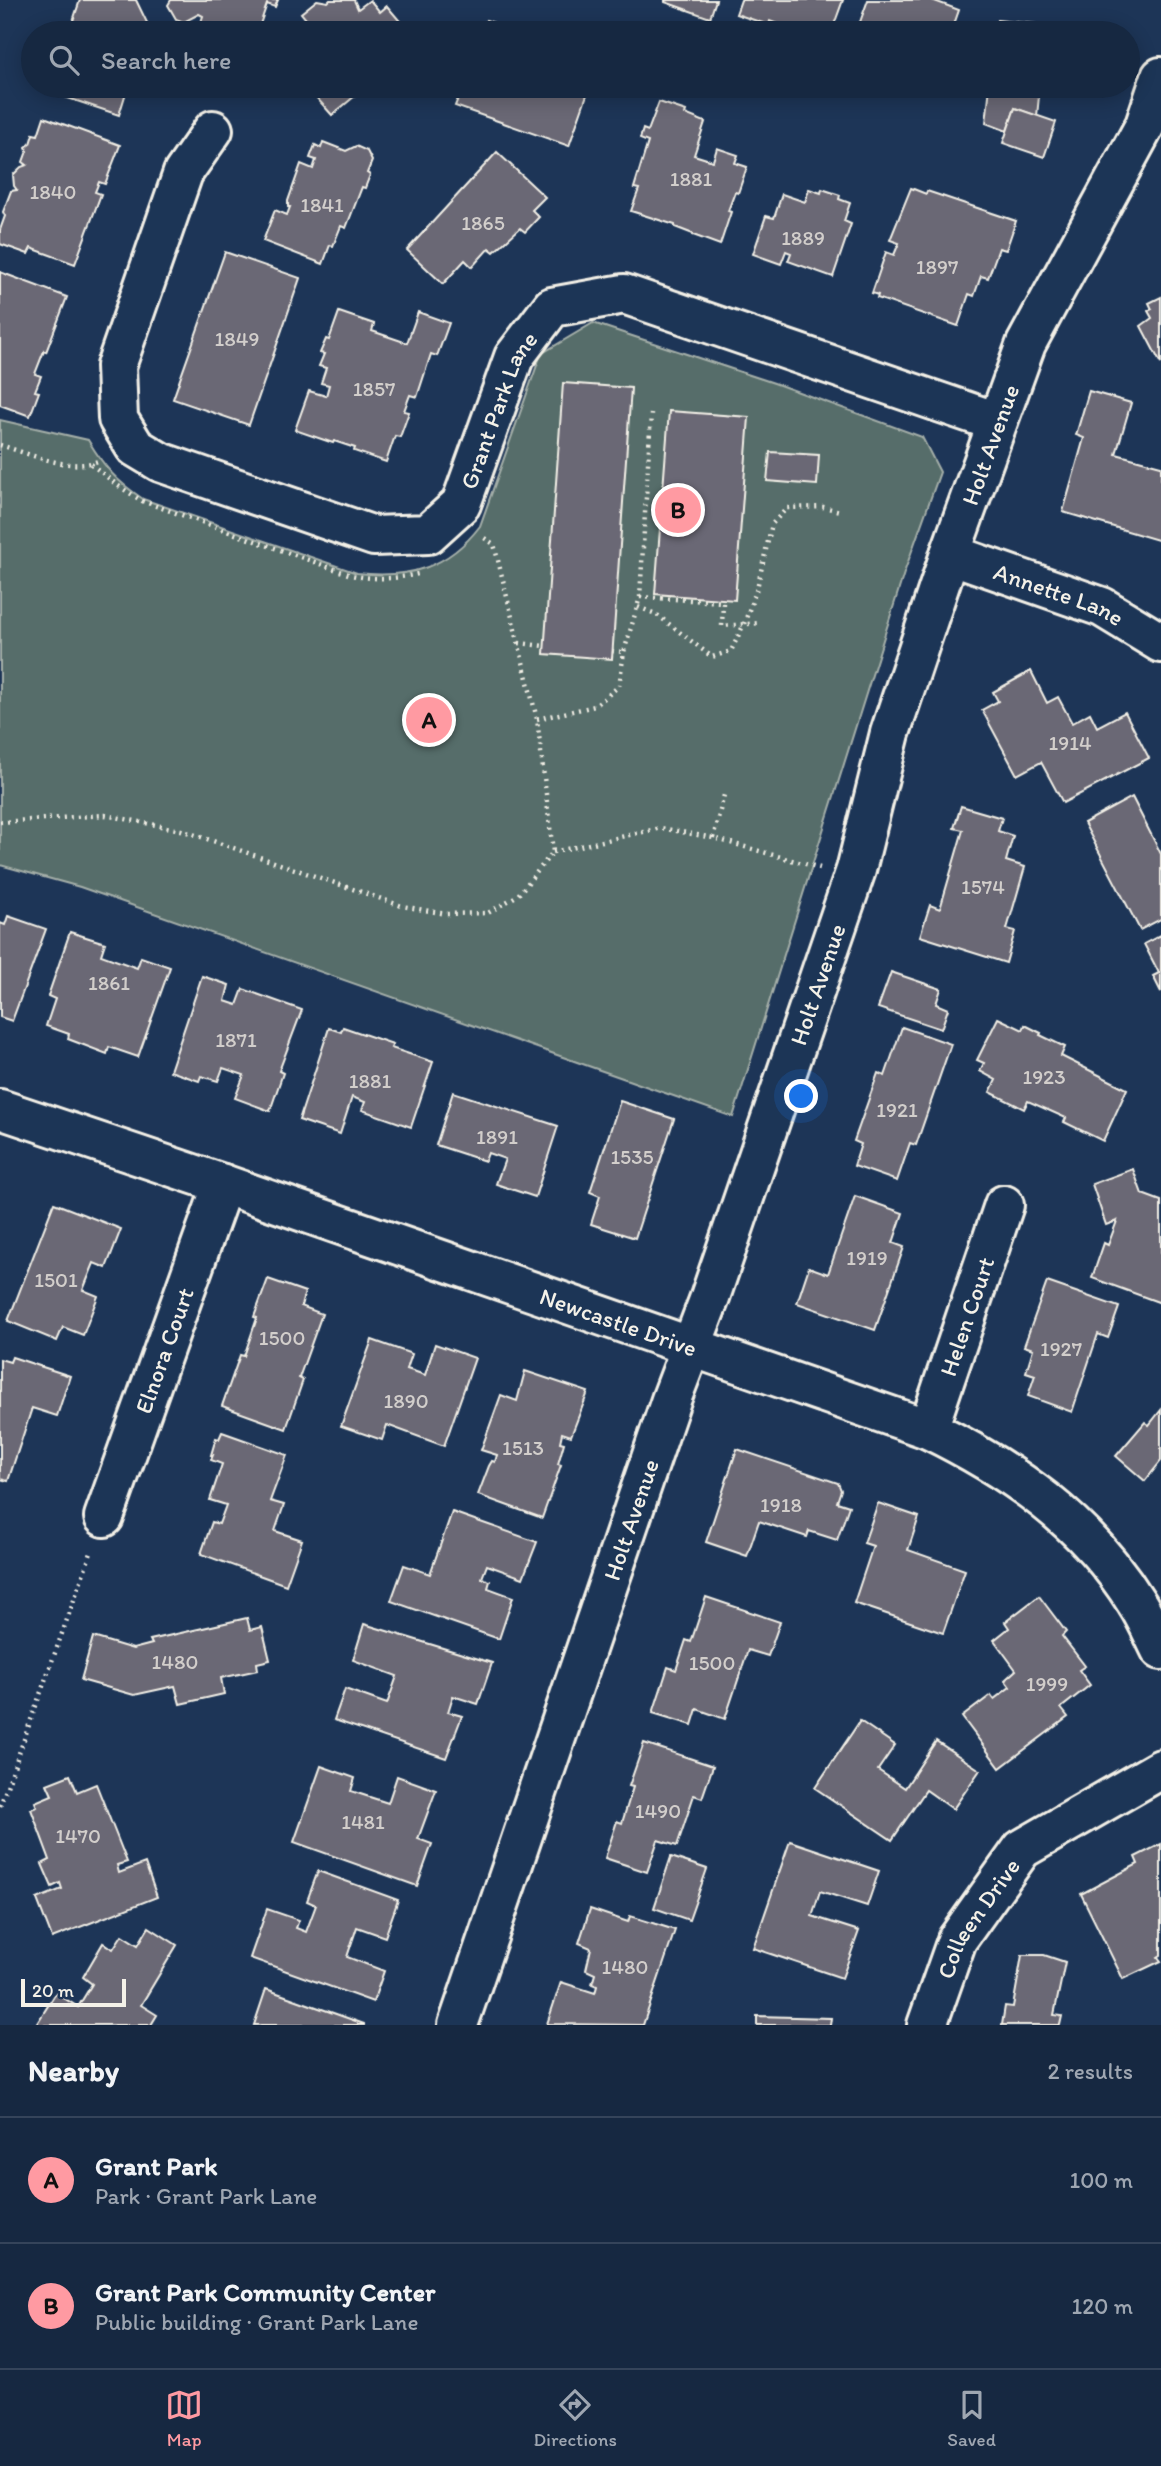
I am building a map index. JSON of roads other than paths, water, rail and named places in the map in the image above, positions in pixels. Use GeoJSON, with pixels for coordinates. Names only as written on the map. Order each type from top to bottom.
{"type":"FeatureCollection","features":[{"type":"Feature","properties":{"kind":"street","name":"Holt Avenue"},"geometry":{"type":"LineString","coordinates":[[458,2025],[667,1413],[854,878],[890,733],[997,422],[1026,344],[1145,125],[1161,77]]}},
{"type":"Feature","properties":{"kind":"street","name":"Grant Park Lane"},"geometry":{"type":"LineString","coordinates":[[213,130],[183,173],[116,366],[118,419],[135,447],[160,462],[374,536],[428,534],[461,504],[514,356],[552,307],[624,294],[997,422]]}},
{"type":"Feature","properties":{"kind":"street","name":"Annette Lane"},"geometry":{"type":"LineString","coordinates":[[950,554],[1102,607],[1161,643]]}},
{"type":"Feature","properties":{"kind":"street","name":"Newcastle Drive"},"geometry":{"type":"LineString","coordinates":[[0,1110],[223,1184],[929,1429],[1008,1472],[1058,1510],[1102,1554],[1136,1602],[1161,1650]]}},
{"type":"Feature","properties":{"kind":"street","name":"Elnora Court"},"geometry":{"type":"LineString","coordinates":[[104,1517],[223,1184]]}},
{"type":"Feature","properties":{"kind":"street","name":"Helen Court"},"geometry":{"type":"LineString","coordinates":[[929,1429],[1004,1205]]}},
{"type":"Feature","properties":{"kind":"street","name":"Colleen Drive"},"geometry":{"type":"LineString","coordinates":[[927,2025],[957,1940],[1022,1849],[1161,1769]]}},
{"type":"Feature","properties":{"kind":"place","name":"Grant Park Community Center"},"geometry":{"type":"Point","coordinates":[678,510]}},
{"type":"Feature","properties":{"kind":"place","name":"Grant Park"},"geometry":{"type":"Point","coordinates":[429,720]}}]}
